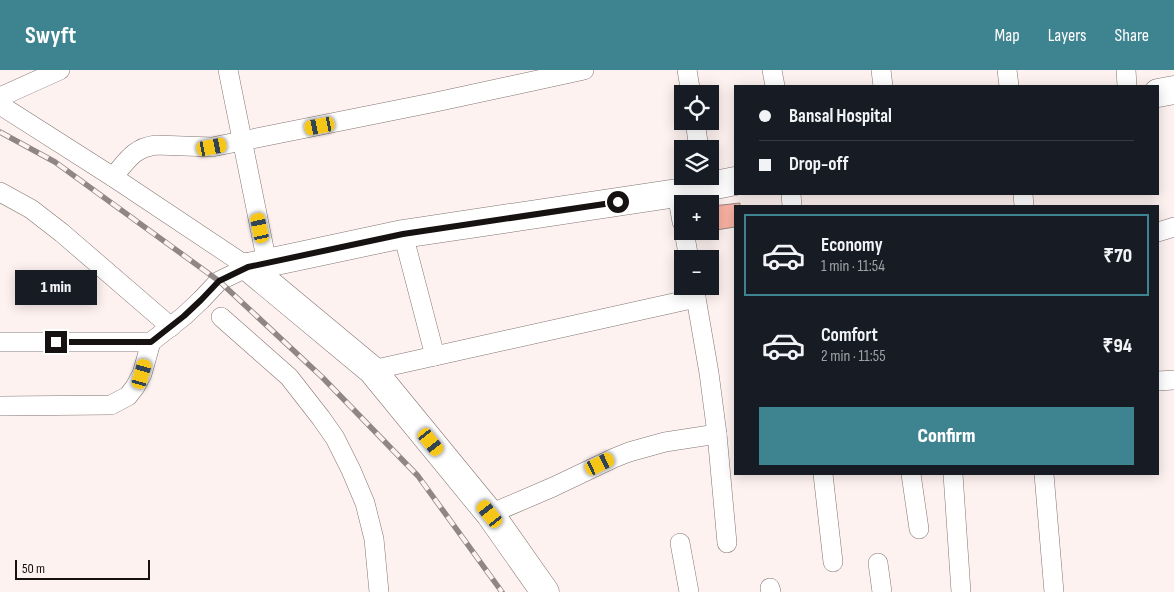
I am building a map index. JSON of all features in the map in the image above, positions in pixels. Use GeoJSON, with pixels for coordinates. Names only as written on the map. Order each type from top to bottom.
{"type":"FeatureCollection","features":[{"type":"Feature","properties":{"kind":"street"},"geometry":{"type":"LineString","coordinates":[[0,97],[60,70]]}},
{"type":"Feature","properties":{"kind":"street"},"geometry":{"type":"LineString","coordinates":[[228,70],[242,141],[258,265]]}},
{"type":"Feature","properties":{"kind":"street"},"geometry":{"type":"LineString","coordinates":[[113,177],[133,153],[149,146],[212,147],[584,70]]}},
{"type":"Feature","properties":{"kind":"street"},"geometry":{"type":"LineString","coordinates":[[687,70],[690,85]]}},
{"type":"Feature","properties":{"kind":"street"},"geometry":{"type":"LineString","coordinates":[[772,70],[775,85]]}},
{"type":"Feature","properties":{"kind":"street"},"geometry":{"type":"LineString","coordinates":[[881,70],[883,85]]}},
{"type":"Feature","properties":{"kind":"street"},"geometry":{"type":"LineString","coordinates":[[1007,70],[1009,85]]}},
{"type":"Feature","properties":{"kind":"street"},"geometry":{"type":"LineString","coordinates":[[1126,70],[1128,85]]}},
{"type":"Feature","properties":{"kind":"street"},"geometry":{"type":"LineString","coordinates":[[1159,93],[1174,90]]}},
{"type":"Feature","properties":{"kind":"street"},"geometry":{"type":"LineString","coordinates":[[0,105],[113,177],[258,265],[372,370],[490,514],[545,592]]}},
{"type":"Feature","properties":{"kind":"street"},"geometry":{"type":"LineString","coordinates":[[719,182],[734,181]]}},
{"type":"Feature","properties":{"kind":"street"},"geometry":{"type":"LineString","coordinates":[[0,342],[151,342],[171,327],[219,281],[258,265],[403,234],[677,193],[697,185]]}},
{"type":"Feature","properties":{"kind":"street"},"geometry":{"type":"LineString","coordinates":[[0,192],[31,209],[62,233],[171,327]]}},
{"type":"Feature","properties":{"kind":"street"},"geometry":{"type":"LineString","coordinates":[[1159,231],[1174,227]]}},
{"type":"Feature","properties":{"kind":"street"},"geometry":{"type":"LineString","coordinates":[[403,234],[435,356]]}},
{"type":"Feature","properties":{"kind":"street"},"geometry":{"type":"LineString","coordinates":[[372,370],[683,295]]}},
{"type":"Feature","properties":{"kind":"street"},"geometry":{"type":"LineString","coordinates":[[696,295],[717,434],[727,543]]}},
{"type":"Feature","properties":{"kind":"street"},"geometry":{"type":"LineString","coordinates":[[221,317],[289,377],[334,438],[351,470],[365,503],[374,539],[380,592]]}},
{"type":"Feature","properties":{"kind":"street"},"geometry":{"type":"LineString","coordinates":[[0,406],[111,405],[128,396],[135,387],[142,374],[151,342]]}},
{"type":"Feature","properties":{"kind":"street"},"geometry":{"type":"LineString","coordinates":[[1159,381],[1174,380]]}},
{"type":"Feature","properties":{"kind":"street"},"geometry":{"type":"LineString","coordinates":[[490,514],[629,452],[665,442],[717,434]]}},
{"type":"Feature","properties":{"kind":"street"},"geometry":{"type":"LineString","coordinates":[[822,475],[833,562]]}},
{"type":"Feature","properties":{"kind":"street"},"geometry":{"type":"LineString","coordinates":[[911,475],[918,529]]}},
{"type":"Feature","properties":{"kind":"street"},"geometry":{"type":"LineString","coordinates":[[953,475],[960,592]]}},
{"type":"Feature","properties":{"kind":"street"},"geometry":{"type":"LineString","coordinates":[[1044,475],[1054,592]]}},
{"type":"Feature","properties":{"kind":"street"},"geometry":{"type":"LineString","coordinates":[[680,543],[689,592]]}},
{"type":"Feature","properties":{"kind":"street"},"geometry":{"type":"LineString","coordinates":[[878,564],[882,592]]}},
{"type":"Feature","properties":{"kind":"building"},"geometry":{"type":"Polygon","coordinates":[[[740,203],[740,205],[734,205],[734,227],[719,230],[719,205],[740,203]]]}},
{"type":"Feature","properties":{"kind":"railway"},"geometry":{"type":"LineString","coordinates":[[0,132],[55,162],[219,281],[322,377],[418,476],[502,592]]}},
{"type":"Feature","properties":{"kind":"route"},"geometry":{"type":"LineString","coordinates":[[56,342],[151,342],[184,316],[219,281],[248,267],[268,262],[403,234],[618,202]]}}]}
